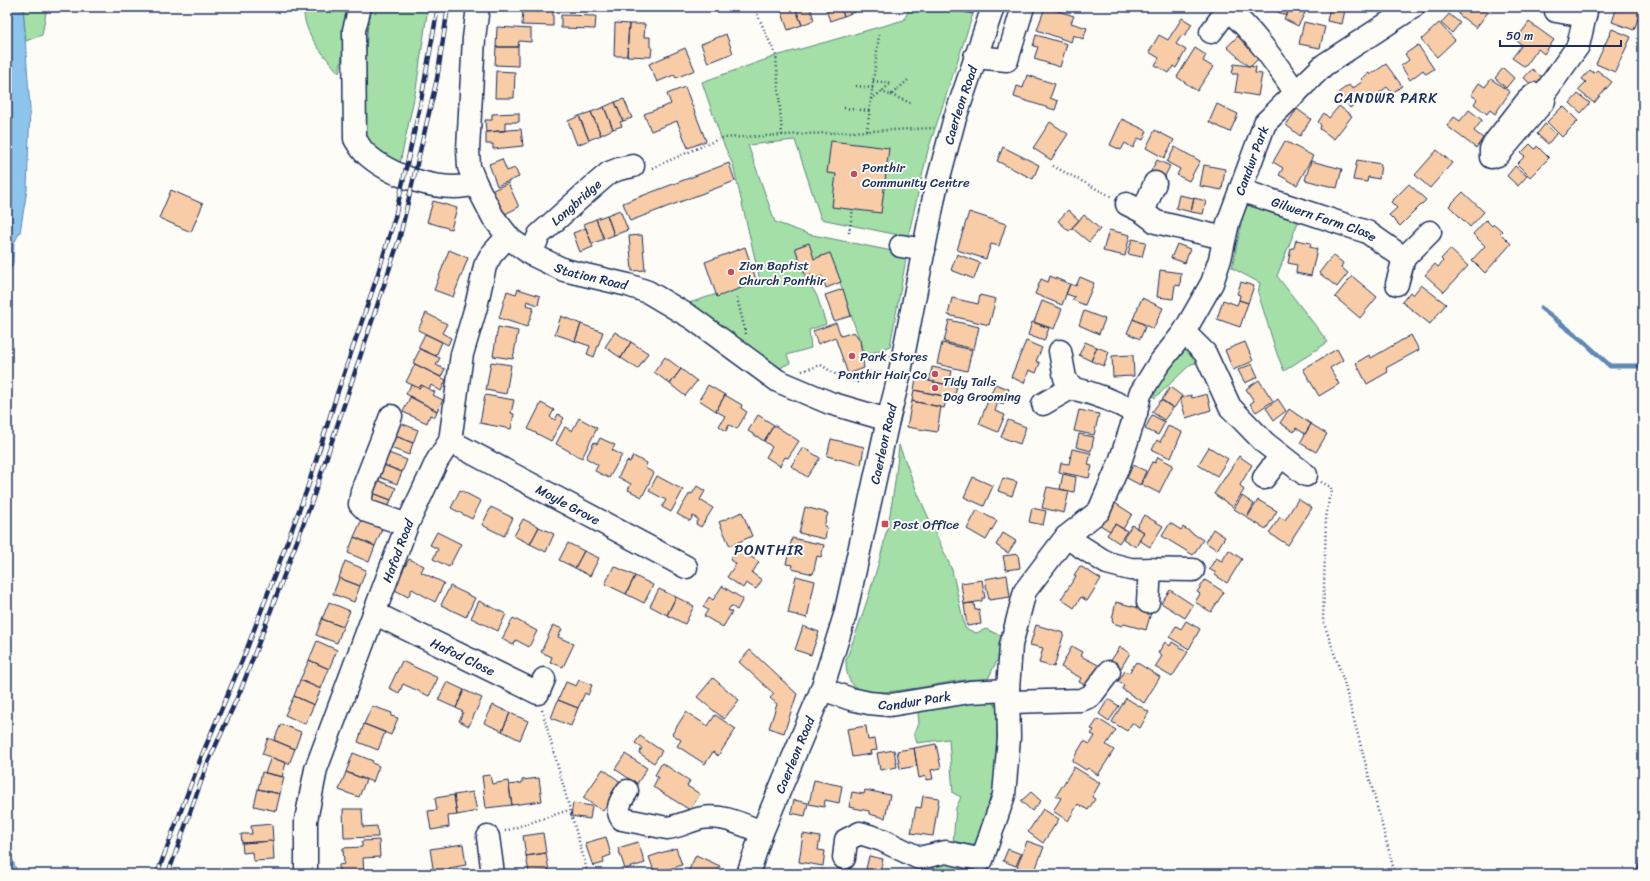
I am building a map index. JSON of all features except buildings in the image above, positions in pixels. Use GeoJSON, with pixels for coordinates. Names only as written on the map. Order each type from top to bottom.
{"type":"FeatureCollection","features":[{"type":"Feature","properties":{"kind":"street"},"geometry":{"type":"LineString","coordinates":[[360,7],[354,30],[355,139],[363,151],[382,165],[413,180],[452,188],[466,187],[476,184]]}},
{"type":"Feature","properties":{"kind":"street","name":"Station Road"},"geometry":{"type":"LineString","coordinates":[[478,7],[474,38],[468,150],[469,168],[493,217],[508,236],[530,254],[564,270],[628,285],[648,292],[692,318],[778,382],[830,403],[888,420]]}},
{"type":"Feature","properties":{"kind":"street","name":"Caerleon Road"},"geometry":{"type":"LineString","coordinates":[[748,874],[762,832],[822,689],[845,615],[888,420],[900,377],[935,192],[954,121],[993,7]]}},
{"type":"Feature","properties":{"kind":"street"},"geometry":{"type":"LineString","coordinates":[[975,57],[1007,60],[1023,7]]}},
{"type":"Feature","properties":{"kind":"street","name":"Candwr Park"},"geometry":{"type":"LineString","coordinates":[[844,858],[846,840],[860,833],[882,840],[919,866],[946,852],[980,867],[1004,795],[1009,738],[1008,696],[1011,645],[1025,591],[1066,537],[1099,511],[1120,462],[1136,413],[1140,394],[1158,365],[1184,332],[1212,283],[1220,259],[1228,223],[1265,123],[1324,65],[1413,7]]}},
{"type":"Feature","properties":{"kind":"street"},"geometry":{"type":"LineString","coordinates":[[1211,32],[1226,8],[1238,18],[1266,49],[1296,93]]}},
{"type":"Feature","properties":{"kind":"street"},"geometry":{"type":"LineString","coordinates":[[1543,95],[1578,46],[1586,12],[1556,11]]}},
{"type":"Feature","properties":{"kind":"street","name":"Longbridge"},"geometry":{"type":"LineString","coordinates":[[530,254],[539,235],[546,228],[621,163]]}},
{"type":"Feature","properties":{"kind":"street"},"geometry":{"type":"LineString","coordinates":[[1155,183],[1135,208],[1156,222],[1224,238]]}},
{"type":"Feature","properties":{"kind":"street","name":"Gilwern Farm Close"},"geometry":{"type":"LineString","coordinates":[[1240,190],[1367,232],[1404,258]]}},
{"type":"Feature","properties":{"kind":"street"},"geometry":{"type":"LineString","coordinates":[[1397,284],[1404,258],[1430,232]]}},
{"type":"Feature","properties":{"kind":"street","name":"Hafod Road"},"geometry":{"type":"LineString","coordinates":[[306,874],[306,820],[316,769],[407,525],[437,461],[450,441],[462,354],[476,307],[485,266],[491,255],[508,236]]}},
{"type":"Feature","properties":{"kind":"street"},"geometry":{"type":"LineString","coordinates":[[902,246],[924,250]]}},
{"type":"Feature","properties":{"kind":"street"},"geometry":{"type":"LineString","coordinates":[[1184,332],[1205,353],[1230,407],[1265,443],[1306,475]]}},
{"type":"Feature","properties":{"kind":"street"},"geometry":{"type":"LineString","coordinates":[[1060,351],[1066,378],[1071,388]]}},
{"type":"Feature","properties":{"kind":"street"},"geometry":{"type":"LineString","coordinates":[[1043,404],[1071,388],[1090,392],[1120,404],[1136,413]]}},
{"type":"Feature","properties":{"kind":"street"},"geometry":{"type":"LineString","coordinates":[[391,416],[362,490],[360,504],[367,512],[407,525]]}},
{"type":"Feature","properties":{"kind":"street","name":"Moyle Grove"},"geometry":{"type":"LineString","coordinates":[[450,441],[686,567]]}},
{"type":"Feature","properties":{"kind":"street"},"geometry":{"type":"LineString","coordinates":[[1264,478],[1282,456]]}},
{"type":"Feature","properties":{"kind":"street"},"geometry":{"type":"LineString","coordinates":[[1066,537],[1107,563],[1130,569],[1193,570]]}},
{"type":"Feature","properties":{"kind":"street"},"geometry":{"type":"LineString","coordinates":[[1148,602],[1150,570]]}},
{"type":"Feature","properties":{"kind":"street","name":"Hafod Close"},"geometry":{"type":"LineString","coordinates":[[374,613],[541,686]]}},
{"type":"Feature","properties":{"kind":"street"},"geometry":{"type":"LineString","coordinates":[[1008,696],[1081,700],[1091,696],[1098,689],[1109,672]]}},
{"type":"Feature","properties":{"kind":"street","name":"Candwr Park"},"geometry":{"type":"LineString","coordinates":[[822,689],[851,699],[869,703],[890,705],[970,692],[1008,696]]}},
{"type":"Feature","properties":{"kind":"street"},"geometry":{"type":"LineString","coordinates":[[627,791],[620,801],[619,810],[622,819],[674,828],[703,818],[717,818],[732,821],[762,832]]}},
{"type":"Feature","properties":{"kind":"street"},"geometry":{"type":"LineString","coordinates":[[488,836],[493,874]]}},
{"type":"Feature","properties":{"kind":"path"},"geometry":{"type":"LineString","coordinates":[[754,7],[776,56],[782,135]]}},
{"type":"Feature","properties":{"kind":"path"},"geometry":{"type":"LineString","coordinates":[[867,131],[879,35]]}},
{"type":"Feature","properties":{"kind":"path"},"geometry":{"type":"LineString","coordinates":[[892,95],[908,80]]}},
{"type":"Feature","properties":{"kind":"path"},"geometry":{"type":"LineString","coordinates":[[871,99],[891,82],[873,81]]}},
{"type":"Feature","properties":{"kind":"path"},"geometry":{"type":"LineString","coordinates":[[856,86],[873,88]]}},
{"type":"Feature","properties":{"kind":"path"},"geometry":{"type":"LineString","coordinates":[[881,92],[911,103]]}},
{"type":"Feature","properties":{"kind":"path"},"geometry":{"type":"LineString","coordinates":[[844,108],[870,111]]}},
{"type":"Feature","properties":{"kind":"path"},"geometry":{"type":"LineString","coordinates":[[621,163],[645,171],[721,138],[935,128]]}},
{"type":"Feature","properties":{"kind":"path"},"geometry":{"type":"LineString","coordinates":[[1054,166],[1135,208]]}},
{"type":"Feature","properties":{"kind":"path"},"geometry":{"type":"LineString","coordinates":[[849,233],[853,209]]}},
{"type":"Feature","properties":{"kind":"path"},"geometry":{"type":"LineString","coordinates":[[737,298],[754,363]]}},
{"type":"Feature","properties":{"kind":"path"},"geometry":{"type":"LineString","coordinates":[[778,382],[808,368],[821,365],[840,377],[856,382],[869,371],[900,377]]}},
{"type":"Feature","properties":{"kind":"path"},"geometry":{"type":"LineString","coordinates":[[1306,475],[1331,487],[1332,494],[1329,499],[1326,518],[1323,620],[1343,679],[1395,874]]}},
{"type":"Feature","properties":{"kind":"path"},"geometry":{"type":"LineString","coordinates":[[541,686],[569,810],[588,874]]}},
{"type":"Feature","properties":{"kind":"path"},"geometry":{"type":"LineString","coordinates":[[488,836],[569,810]]}},
{"type":"Feature","properties":{"kind":"green space"},"geometry":{"type":"Polygon","coordinates":[[[23,7],[47,7],[42,35],[26,41],[23,7]]]}},
{"type":"Feature","properties":{"kind":"green space"},"geometry":{"type":"Polygon","coordinates":[[[304,7],[351,7],[339,73],[320,51],[310,34],[304,17],[304,7]]]}},
{"type":"Feature","properties":{"kind":"green space"},"geometry":{"type":"Polygon","coordinates":[[[371,7],[428,7],[416,89],[399,168],[365,142],[362,113],[368,22],[371,7]]]}},
{"type":"Feature","properties":{"kind":"green space"},"geometry":{"type":"Polygon","coordinates":[[[910,7],[954,7],[953,9],[973,14],[928,150],[908,237],[821,219],[795,140],[748,145],[775,222],[808,234],[907,254],[890,346],[865,356],[830,253],[814,259],[809,243],[795,248],[806,277],[817,296],[826,324],[809,330],[811,348],[787,355],[790,363],[780,368],[689,303],[760,280],[733,165],[721,138],[702,82],[776,56],[904,20],[910,7]]]}},
{"type":"Feature","properties":{"kind":"green space"},"geometry":{"type":"Polygon","coordinates":[[[1248,202],[1300,217],[1277,276],[1328,342],[1284,371],[1277,354],[1258,293],[1260,283],[1232,268],[1245,205],[1248,202]]]}},
{"type":"Feature","properties":{"kind":"green space"},"geometry":{"type":"Polygon","coordinates":[[[1186,346],[1200,362],[1191,364],[1155,398],[1149,392],[1186,346]]]}},
{"type":"Feature","properties":{"kind":"green space"},"geometry":{"type":"Polygon","coordinates":[[[899,445],[918,494],[952,570],[965,628],[976,633],[986,629],[1001,636],[1003,648],[988,679],[965,680],[907,690],[879,692],[859,689],[852,683],[848,676],[846,660],[871,588],[887,529],[893,496],[899,445]]]}},
{"type":"Feature","properties":{"kind":"green space"},"geometry":{"type":"Polygon","coordinates":[[[991,702],[995,704],[997,709],[997,739],[994,784],[988,814],[977,842],[962,844],[953,842],[956,808],[961,797],[953,793],[949,739],[917,743],[914,733],[919,724],[918,712],[962,703],[991,702]]]}},
{"type":"Feature","properties":{"kind":"green space"},"geometry":{"type":"Polygon","coordinates":[[[934,862],[960,863],[965,868],[966,874],[932,874],[931,867],[934,862]]]}},
{"type":"Feature","properties":{"kind":"water"},"geometry":{"type":"Polygon","coordinates":[[[7,7],[23,7],[30,109],[27,190],[20,232],[14,243],[13,263],[7,277],[7,7]]]}},
{"type":"Feature","properties":{"kind":"water"},"geometry":{"type":"Polygon","coordinates":[[[7,846],[8,848],[18,874],[7,874],[7,846]]]}},
{"type":"Feature","properties":{"kind":"waterway"},"geometry":{"type":"LineString","coordinates":[[1541,308],[1582,340],[1610,366],[1643,367]]}},
{"type":"Feature","properties":{"kind":"waterway"},"geometry":{"type":"LineString","coordinates":[[1636,874],[1643,861]]}},
{"type":"Feature","properties":{"kind":"railway"},"geometry":{"type":"LineString","coordinates":[[157,874],[202,755],[246,651],[306,492],[338,391],[376,280],[395,217],[420,106],[438,7]]}},
{"type":"Feature","properties":{"kind":"railway"},"geometry":{"type":"LineString","coordinates":[[168,874],[207,765],[242,687],[312,501],[399,240],[437,79],[448,7]]}},
{"type":"Feature","properties":{"kind":"place","name":"Ponthir Community Centre"},"geometry":{"type":"Point","coordinates":[854,174]}},
{"type":"Feature","properties":{"kind":"place","name":"Zion Baptist Church Ponthir"},"geometry":{"type":"Point","coordinates":[731,272]}},
{"type":"Feature","properties":{"kind":"place","name":"Park Stores"},"geometry":{"type":"Point","coordinates":[852,356]}},
{"type":"Feature","properties":{"kind":"place","name":"Ponthir Hair Co"},"geometry":{"type":"Point","coordinates":[935,374]}},
{"type":"Feature","properties":{"kind":"place","name":"Tidy Tails Dog Grooming"},"geometry":{"type":"Point","coordinates":[935,388]}},
{"type":"Feature","properties":{"kind":"place","name":"Post Office"},"geometry":{"type":"Point","coordinates":[885,524]}},
{"type":"Feature","properties":{"kind":"district","name":"CANDWR PARK"},"geometry":{"type":"Point","coordinates":[1386,98]}},
{"type":"Feature","properties":{"kind":"district","name":"PONTHIR"},"geometry":{"type":"Point","coordinates":[769,550]}}]}
